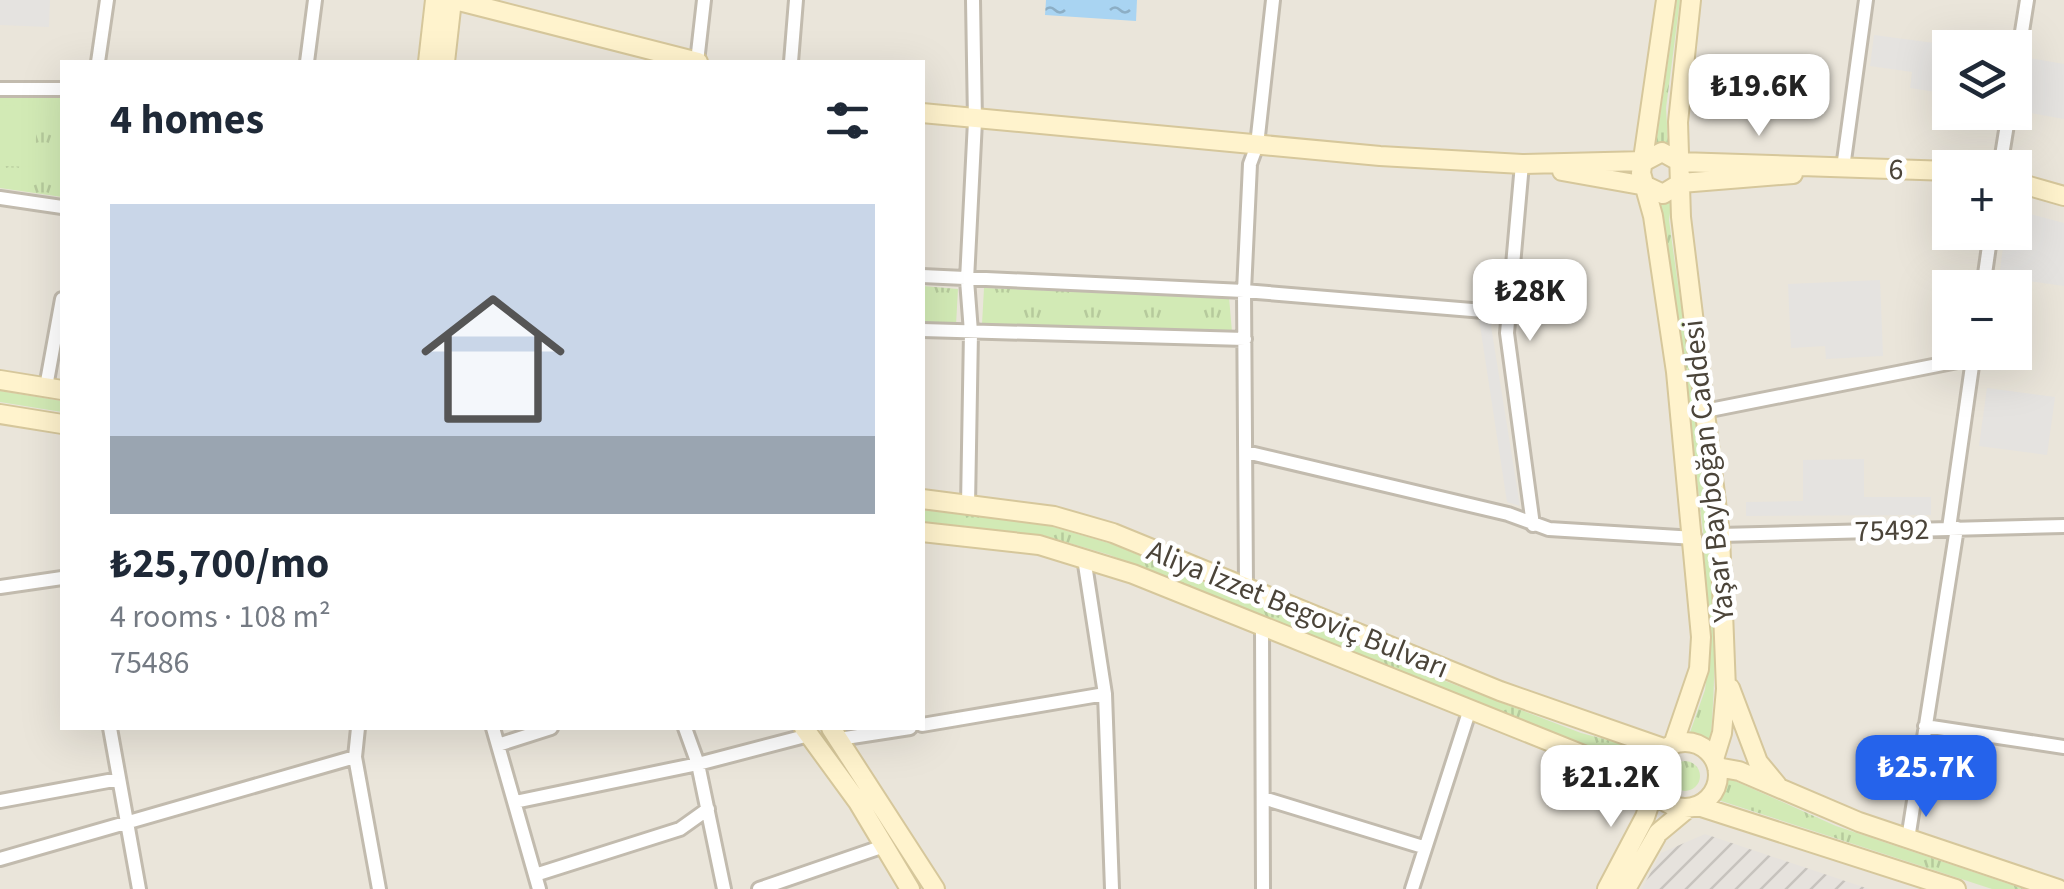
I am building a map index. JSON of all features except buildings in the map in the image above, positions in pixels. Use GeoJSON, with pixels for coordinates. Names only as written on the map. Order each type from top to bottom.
{"type":"FeatureCollection","features":[{"type":"Feature","properties":{"kind":"street"},"geometry":{"type":"LineString","coordinates":[[98,60],[106,0]]}},
{"type":"Feature","properties":{"kind":"street"},"geometry":{"type":"LineString","coordinates":[[307,60],[315,0]]}},
{"type":"Feature","properties":{"kind":"street"},"geometry":{"type":"LineString","coordinates":[[428,60],[435,0]]}},
{"type":"Feature","properties":{"kind":"street"},"geometry":{"type":"LineString","coordinates":[[445,60],[453,0],[689,60]]}},
{"type":"Feature","properties":{"kind":"street"},"geometry":{"type":"LineString","coordinates":[[697,60],[704,0]]}},
{"type":"Feature","properties":{"kind":"street"},"geometry":{"type":"LineString","coordinates":[[791,60],[796,0]]}},
{"type":"Feature","properties":{"kind":"street"},"geometry":{"type":"LineString","coordinates":[[968,505],[971,332],[967,280],[975,121],[973,0]]}},
{"type":"Feature","properties":{"kind":"street"},"geometry":{"type":"LineString","coordinates":[[1246,586],[1244,291],[1250,164],[1256,144],[1273,0]]}},
{"type":"Feature","properties":{"kind":"street"},"geometry":{"type":"LineString","coordinates":[[1646,186],[1641,173],[1666,0]]}},
{"type":"Feature","properties":{"kind":"street"},"geometry":{"type":"LineString","coordinates":[[1681,183],[1678,122],[1691,0]]}},
{"type":"Feature","properties":{"kind":"street"},"geometry":{"type":"LineString","coordinates":[[1843,168],[1866,0]]}},
{"type":"Feature","properties":{"kind":"street"},"geometry":{"type":"LineString","coordinates":[[2022,30],[2027,0]]}},
{"type":"Feature","properties":{"kind":"street"},"geometry":{"type":"LineString","coordinates":[[0,89],[60,88]]}},
{"type":"Feature","properties":{"kind":"street"},"geometry":{"type":"LineString","coordinates":[[925,113],[975,121],[1522,164],[1645,161],[1662,152],[1680,162],[1843,168]]}},
{"type":"Feature","properties":{"kind":"street"},"geometry":{"type":"LineString","coordinates":[[1522,164],[1646,186],[1663,194],[1681,183],[1843,168]]}},
{"type":"Feature","properties":{"kind":"street"},"geometry":{"type":"LineString","coordinates":[[1522,164],[1506,333],[1533,525]]}},
{"type":"Feature","properties":{"kind":"street","name":"6"},"geometry":{"type":"LineString","coordinates":[[1843,168],[1932,170]]}},
{"type":"Feature","properties":{"kind":"street","name":"Yaşar Bayboğan Caddesi"},"geometry":{"type":"LineString","coordinates":[[1681,183],[1720,536],[1726,674],[1722,733],[1715,763]]}},
{"type":"Feature","properties":{"kind":"street","name":"Yaşar Bayboğan Caddesi"},"geometry":{"type":"LineString","coordinates":[[1646,186],[1674,358],[1695,538],[1699,668],[1670,747]]}},
{"type":"Feature","properties":{"kind":"street"},"geometry":{"type":"LineString","coordinates":[[2032,187],[2064,196]]}},
{"type":"Feature","properties":{"kind":"street"},"geometry":{"type":"LineString","coordinates":[[0,198],[60,207]]}},
{"type":"Feature","properties":{"kind":"street"},"geometry":{"type":"LineString","coordinates":[[925,276],[1244,291],[1508,313]]}},
{"type":"Feature","properties":{"kind":"street"},"geometry":{"type":"LineString","coordinates":[[0,380],[54,388],[60,321]]}},
{"type":"Feature","properties":{"kind":"street"},"geometry":{"type":"LineString","coordinates":[[925,330],[1245,339]]}},
{"type":"Feature","properties":{"kind":"street"},"geometry":{"type":"LineString","coordinates":[[1705,411],[1932,364]]}},
{"type":"Feature","properties":{"kind":"street"},"geometry":{"type":"LineString","coordinates":[[1908,840],[1971,370]]}},
{"type":"Feature","properties":{"kind":"street"},"geometry":{"type":"LineString","coordinates":[[0,414],[60,424]]}},
{"type":"Feature","properties":{"kind":"street"},"geometry":{"type":"LineString","coordinates":[[1246,452],[1508,514],[1533,525],[1695,538]]}},
{"type":"Feature","properties":{"kind":"street","name":"Aliya İzzet Begoviç Bulvarı"},"geometry":{"type":"LineString","coordinates":[[925,500],[1054,516],[1113,533],[1500,691],[1670,747]]}},
{"type":"Feature","properties":{"kind":"street","name":"75492"},"geometry":{"type":"LineString","coordinates":[[1720,536],[2064,526]]}},
{"type":"Feature","properties":{"kind":"street","name":"Aliya İzzet Begoviç Bulvarı"},"geometry":{"type":"LineString","coordinates":[[925,532],[1039,546],[1084,558],[1654,786]]}},
{"type":"Feature","properties":{"kind":"street"},"geometry":{"type":"LineString","coordinates":[[1084,558],[1106,694],[1112,889]]}},
{"type":"Feature","properties":{"kind":"street"},"geometry":{"type":"LineString","coordinates":[[0,588],[60,578]]}},
{"type":"Feature","properties":{"kind":"street"},"geometry":{"type":"LineString","coordinates":[[1262,628],[1262,889]]}},
{"type":"Feature","properties":{"kind":"street"},"geometry":{"type":"LineString","coordinates":[[1726,674],[1758,762],[1780,789]]}},
{"type":"Feature","properties":{"kind":"street"},"geometry":{"type":"LineString","coordinates":[[925,724],[1106,694]]}},
{"type":"Feature","properties":{"kind":"street"},"geometry":{"type":"LineString","coordinates":[[1412,889],[1470,712]]}},
{"type":"Feature","properties":{"kind":"street"},"geometry":{"type":"LineString","coordinates":[[1925,726],[2064,748]]}},
{"type":"Feature","properties":{"kind":"street"},"geometry":{"type":"LineString","coordinates":[[110,730],[140,889]]}},
{"type":"Feature","properties":{"kind":"street"},"geometry":{"type":"LineString","coordinates":[[358,730],[355,756],[379,889]]}},
{"type":"Feature","properties":{"kind":"street"},"geometry":{"type":"LineString","coordinates":[[494,730],[538,885],[680,828],[708,809]]}},
{"type":"Feature","properties":{"kind":"street"},"geometry":{"type":"LineString","coordinates":[[498,745],[545,730]]}},
{"type":"Feature","properties":{"kind":"street"},"geometry":{"type":"LineString","coordinates":[[686,730],[708,809],[720,888]]}},
{"type":"Feature","properties":{"kind":"street"},"geometry":{"type":"LineString","coordinates":[[885,730],[835,734],[934,889]]}},
{"type":"Feature","properties":{"kind":"street"},"geometry":{"type":"LineString","coordinates":[[515,802],[698,764],[806,731],[858,802],[910,889]]}},
{"type":"Feature","properties":{"kind":"street"},"geometry":{"type":"LineString","coordinates":[[1606,889],[1645,817],[1657,759],[1670,747],[1692,743],[1715,763],[1780,789],[1908,840],[2058,889]]}},
{"type":"Feature","properties":{"kind":"street"},"geometry":{"type":"LineString","coordinates":[[0,859],[355,756]]}},
{"type":"Feature","properties":{"kind":"street"},"geometry":{"type":"LineString","coordinates":[[1626,889],[1658,832],[1714,792],[1715,763]]}},
{"type":"Feature","properties":{"kind":"street"},"geometry":{"type":"LineString","coordinates":[[0,801],[119,778]]}},
{"type":"Feature","properties":{"kind":"street"},"geometry":{"type":"LineString","coordinates":[[1654,786],[1672,806],[1693,807],[1914,882],[1956,889]]}},
{"type":"Feature","properties":{"kind":"street"},"geometry":{"type":"LineString","coordinates":[[1262,798],[1423,847]]}},
{"type":"Feature","properties":{"kind":"street"},"geometry":{"type":"LineString","coordinates":[[759,889],[884,846]]}},
{"type":"Feature","properties":{"kind":"shaded area"},"geometry":{"type":"Polygon","coordinates":[[[0,0],[2064,0],[2064,889],[0,889],[0,0]]]}},
{"type":"Feature","properties":{"kind":"shaded area"},"geometry":{"type":"Polygon","coordinates":[[[0,0],[50,0],[49,27],[0,25],[0,0]]]}},
{"type":"Feature","properties":{"kind":"shaded area"},"geometry":{"type":"Polygon","coordinates":[[[1874,35],[1932,43],[1932,91],[1910,88],[1912,72],[1870,66],[1874,35]]]}},
{"type":"Feature","properties":{"kind":"shaded area"},"geometry":{"type":"Polygon","coordinates":[[[2032,59],[2064,64],[2064,119],[2032,113],[2032,59]]]}},
{"type":"Feature","properties":{"kind":"shaded area"},"geometry":{"type":"Polygon","coordinates":[[[2032,215],[2064,223],[2064,286],[2032,282],[2032,270],[2000,270],[2003,250],[2032,250],[2032,215]]]}},
{"type":"Feature","properties":{"kind":"shaded area"},"geometry":{"type":"Polygon","coordinates":[[[1880,280],[1883,356],[1826,359],[1825,346],[1791,348],[1788,284],[1880,280]]]}},
{"type":"Feature","properties":{"kind":"shaded area"},"geometry":{"type":"Polygon","coordinates":[[[1479,319],[1490,320],[1520,506],[1507,502],[1479,319]]]}},
{"type":"Feature","properties":{"kind":"shaded area"},"geometry":{"type":"Polygon","coordinates":[[[1987,388],[2055,397],[2047,455],[1979,446],[1987,388]]]}},
{"type":"Feature","properties":{"kind":"shaded area"},"geometry":{"type":"Polygon","coordinates":[[[1864,459],[1864,497],[1931,497],[1931,515],[1746,516],[1746,502],[1803,501],[1803,460],[1864,459]]]}},
{"type":"Feature","properties":{"kind":"shaded area"},"geometry":{"type":"Polygon","coordinates":[[[1705,834],[1869,889],[1642,889],[1661,853],[1705,834]]]}},
{"type":"Feature","properties":{"kind":"green space"},"geometry":{"type":"Polygon","coordinates":[[[1677,0],[1666,108],[1668,144],[1656,144],[1677,0]]]}},
{"type":"Feature","properties":{"kind":"green space"},"geometry":{"type":"Polygon","coordinates":[[[0,95],[60,95],[60,197],[0,188],[0,95]]]}},
{"type":"Feature","properties":{"kind":"green space"},"geometry":{"type":"Polygon","coordinates":[[[0,105],[37,106],[35,167],[0,166],[0,105]]]}},
{"type":"Feature","properties":{"kind":"green space"},"geometry":{"type":"Polygon","coordinates":[[[1672,199],[1669,220],[1711,548],[1714,680],[1710,745],[1688,738],[1705,690],[1709,654],[1703,531],[1676,300],[1658,200],[1672,199]]]}},
{"type":"Feature","properties":{"kind":"green space"},"geometry":{"type":"Polygon","coordinates":[[[925,286],[958,289],[956,325],[925,324],[925,286]]]}},
{"type":"Feature","properties":{"kind":"green space"},"geometry":{"type":"Polygon","coordinates":[[[984,288],[1229,297],[1232,332],[982,324],[984,288]]]}},
{"type":"Feature","properties":{"kind":"green space"},"geometry":{"type":"Polygon","coordinates":[[[0,391],[60,401],[60,412],[0,402],[0,391]]]}},
{"type":"Feature","properties":{"kind":"green space"},"geometry":{"type":"Polygon","coordinates":[[[925,510],[1043,524],[1112,544],[1427,674],[1581,733],[1654,752],[1647,775],[1110,555],[1042,535],[925,522],[925,510]]]}},
{"type":"Feature","properties":{"kind":"green space"},"geometry":{"type":"Polygon","coordinates":[[[1685,761],[1699,770],[1700,776],[1691,790],[1685,791],[1671,782],[1670,776],[1679,762],[1685,761]]]}},
{"type":"Feature","properties":{"kind":"green space"},"geometry":{"type":"Polygon","coordinates":[[[1724,776],[1836,826],[2024,889],[1992,889],[1715,799],[1724,776]]]}},
{"type":"Feature","properties":{"kind":"water"},"geometry":{"type":"Polygon","coordinates":[[[1046,0],[1137,0],[1136,21],[1045,15],[1046,0]]]}}]}
